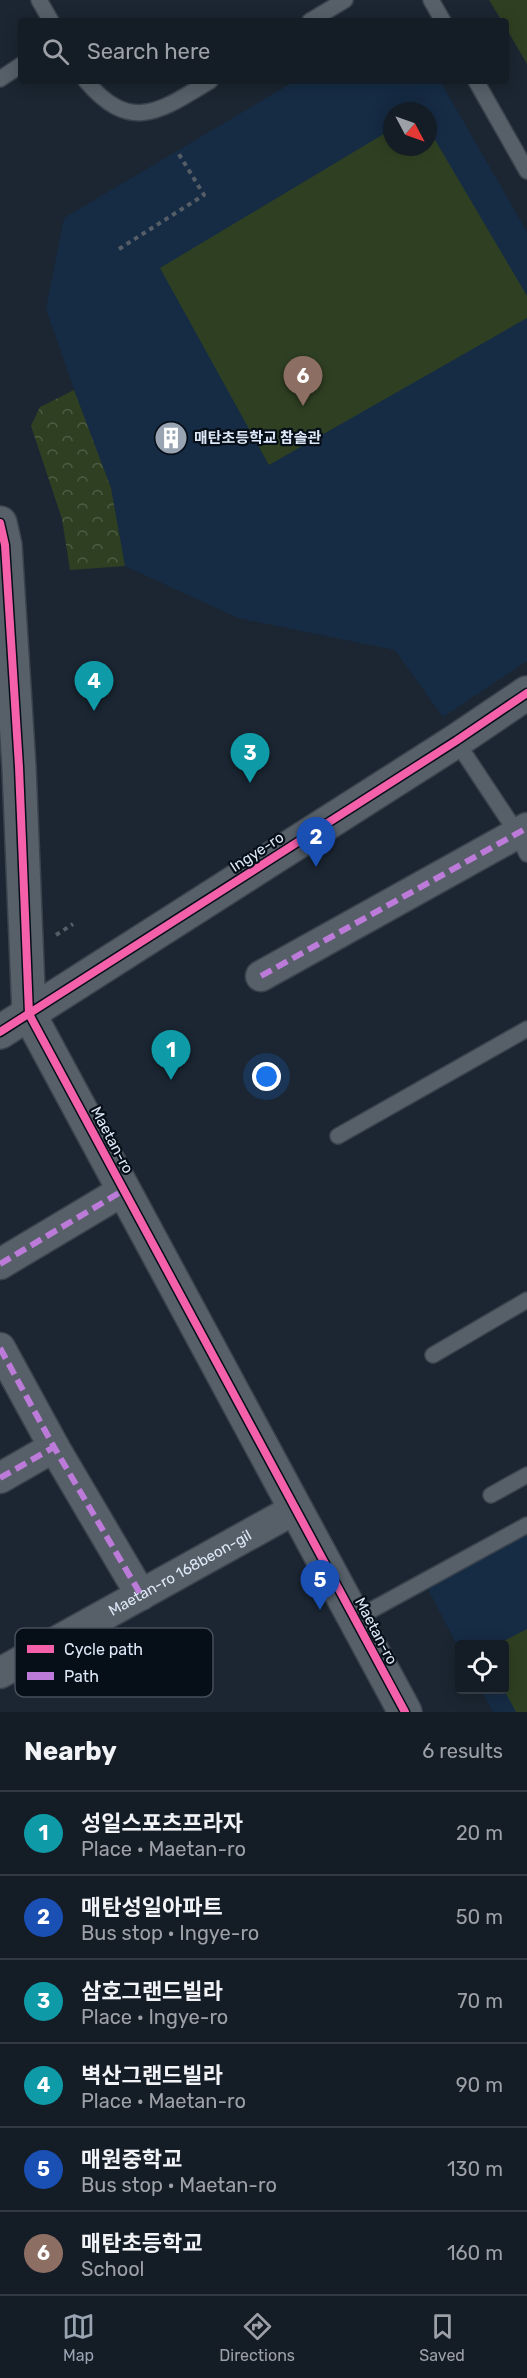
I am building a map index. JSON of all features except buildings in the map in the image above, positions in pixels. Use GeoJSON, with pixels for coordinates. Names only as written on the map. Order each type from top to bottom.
{"type":"FeatureCollection","features":[{"type":"Feature","properties":{"kind":"street","name":"Maetan-ro"},"geometry":{"type":"LineString","coordinates":[[0,523],[4,545],[19,766],[29,1014],[405,1712]]}},
{"type":"Feature","properties":{"kind":"street","name":"Ingye-ro"},"geometry":{"type":"LineString","coordinates":[[0,1032],[456,741],[527,693]]}},
{"type":"Feature","properties":{"kind":"street"},"geometry":{"type":"LineString","coordinates":[[261,976],[524,838]]}},
{"type":"Feature","properties":{"kind":"street"},"geometry":{"type":"LineString","coordinates":[[0,1264],[124,1190]]}},
{"type":"Feature","properties":{"kind":"street"},"geometry":{"type":"LineString","coordinates":[[0,1348],[54,1447],[141,1595]]}},
{"type":"Feature","properties":{"kind":"street"},"geometry":{"type":"LineString","coordinates":[[0,1478],[54,1447]]}},
{"type":"Feature","properties":{"kind":"street","name":"Maetan-ro 168beon-gil"},"geometry":{"type":"LineString","coordinates":[[81,1628],[295,1509]]}},
{"type":"Feature","properties":{"kind":"street","name":"Maetan-ro 168beon-gil"},"geometry":{"type":"LineString","coordinates":[[0,1673],[15,1665]]}},
{"type":"Feature","properties":{"kind":"lane"},"geometry":{"type":"LineString","coordinates":[[39,0],[49,18]]}},
{"type":"Feature","properties":{"kind":"lane"},"geometry":{"type":"LineString","coordinates":[[315,18],[345,0]]}},
{"type":"Feature","properties":{"kind":"lane"},"geometry":{"type":"LineString","coordinates":[[431,0],[441,18]]}},
{"type":"Feature","properties":{"kind":"lane"},"geometry":{"type":"LineString","coordinates":[[0,79],[18,67]]}},
{"type":"Feature","properties":{"kind":"lane"},"geometry":{"type":"LineString","coordinates":[[89,84],[109,105],[129,112],[151,112],[175,102],[205,84]]}},
{"type":"Feature","properties":{"kind":"lane"},"geometry":{"type":"LineString","coordinates":[[478,84],[527,171]]}},
{"type":"Feature","properties":{"kind":"lane"},"geometry":{"type":"LineString","coordinates":[[456,741],[524,838]]}},
{"type":"Feature","properties":{"kind":"lane"},"geometry":{"type":"LineString","coordinates":[[338,1136],[527,1029]]}},
{"type":"Feature","properties":{"kind":"lane"},"geometry":{"type":"LineString","coordinates":[[433,1355],[527,1300]]}},
{"type":"Feature","properties":{"kind":"lane"},"geometry":{"type":"LineString","coordinates":[[491,1495],[527,1474]]}},
{"type":"Feature","properties":{"kind":"lane"},"geometry":{"type":"LineString","coordinates":[[355,1619],[527,1525]]}},
{"type":"Feature","properties":{"kind":"path"},"geometry":{"type":"LineString","coordinates":[[119,249],[204,195],[177,151]]}},
{"type":"Feature","properties":{"kind":"shaded area"},"geometry":{"type":"Polygon","coordinates":[[[290,84],[442,84],[527,232],[527,661],[443,717],[395,650],[238,618],[125,566],[111,488],[46,309],[64,218],[290,84]]]}},
{"type":"Feature","properties":{"kind":"shaded area"},"geometry":{"type":"Polygon","coordinates":[[[527,1534],[527,1712],[493,1712],[483,1694],[509,1694],[509,1640],[455,1641],[428,1589],[527,1534]]]}},
{"type":"Feature","properties":{"kind":"green space"},"geometry":{"type":"Polygon","coordinates":[[[489,0],[527,0],[527,64],[509,33],[509,18],[500,18],[489,0]]]}},
{"type":"Feature","properties":{"kind":"green space"},"geometry":{"type":"Polygon","coordinates":[[[383,134],[383,156],[437,156],[437,143],[527,296],[527,318],[269,465],[160,268],[383,134]]]}},
{"type":"Feature","properties":{"kind":"green space"},"geometry":{"type":"Polygon","coordinates":[[[74,390],[111,488],[125,566],[70,570],[62,519],[31,426],[40,407],[74,390]]]}},
{"type":"Feature","properties":{"kind":"green space"},"geometry":{"type":"Polygon","coordinates":[[[527,1629],[527,1712],[516,1712],[506,1694],[509,1694],[509,1640],[506,1640],[527,1629]]]}},
{"type":"Feature","properties":{"kind":"marked path"},"geometry":{"type":"LineString","coordinates":[[261,976],[527,828]]}},
{"type":"Feature","properties":{"kind":"marked path"},"geometry":{"type":"LineString","coordinates":[[0,1264],[124,1190]]}},
{"type":"Feature","properties":{"kind":"marked path"},"geometry":{"type":"LineString","coordinates":[[0,1348],[54,1447],[141,1595]]}},
{"type":"Feature","properties":{"kind":"marked path"},"geometry":{"type":"LineString","coordinates":[[0,1478],[54,1447]]}},
{"type":"Feature","properties":{"kind":"cycle path"},"geometry":{"type":"LineString","coordinates":[[0,523],[5,545],[19,767],[29,1014],[405,1712]]}},
{"type":"Feature","properties":{"kind":"cycle path"},"geometry":{"type":"LineString","coordinates":[[0,1032],[456,741],[527,693]]}},
{"type":"Feature","properties":{"kind":"place","name":"매탄초등학교"},"geometry":{"type":"Point","coordinates":[303,406]}},
{"type":"Feature","properties":{"kind":"place","name":"매탄초등학교 참솔관"},"geometry":{"type":"Point","coordinates":[171,438]}},
{"type":"Feature","properties":{"kind":"place","name":"벽산그랜드빌라"},"geometry":{"type":"Point","coordinates":[94,711]}},
{"type":"Feature","properties":{"kind":"place","name":"삼호그랜드빌라"},"geometry":{"type":"Point","coordinates":[250,783]}},
{"type":"Feature","properties":{"kind":"place","name":"매탄성일아파트"},"geometry":{"type":"Point","coordinates":[316,867]}},
{"type":"Feature","properties":{"kind":"place","name":"성일스포츠프라자"},"geometry":{"type":"Point","coordinates":[171,1080]}},
{"type":"Feature","properties":{"kind":"place","name":"매원중학교"},"geometry":{"type":"Point","coordinates":[320,1610]}}]}
